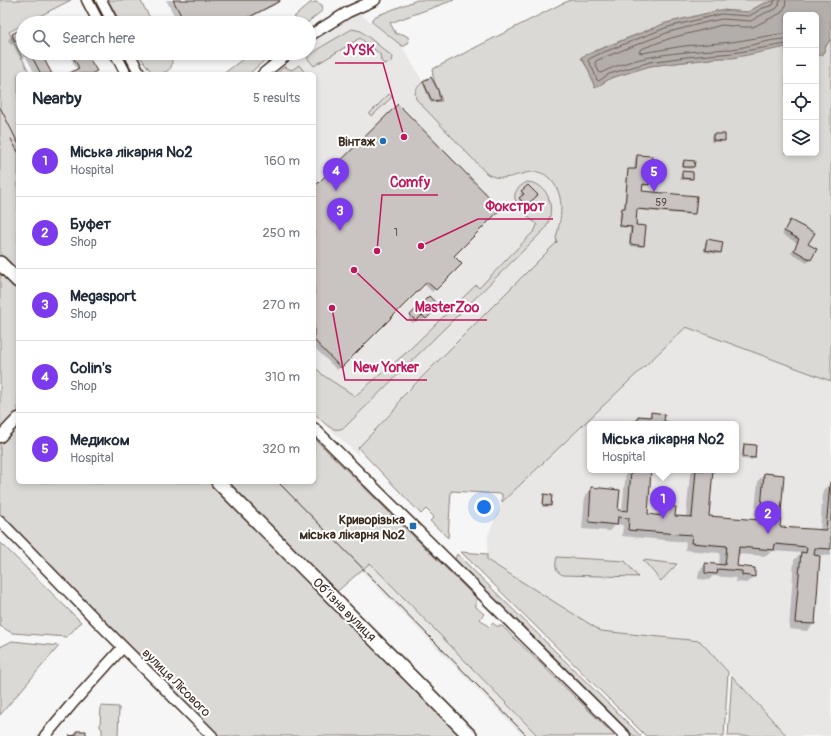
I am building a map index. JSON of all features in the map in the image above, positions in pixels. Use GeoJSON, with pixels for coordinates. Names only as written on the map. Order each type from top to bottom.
{"type":"FeatureCollection","features":[{"type":"Feature","properties":{"kind":"main road"},"geometry":{"type":"LineString","coordinates":[[0,263],[16,279]]}},
{"type":"Feature","properties":{"kind":"main road","name":"Обʼїзна вулиця"},"geometry":{"type":"LineString","coordinates":[[220,484],[470,736]]}},
{"type":"Feature","properties":{"kind":"street"},"geometry":{"type":"LineString","coordinates":[[87,0],[95,16]]}},
{"type":"Feature","properties":{"kind":"street"},"geometry":{"type":"LineString","coordinates":[[101,0],[109,16]]}},
{"type":"Feature","properties":{"kind":"street"},"geometry":{"type":"LineString","coordinates":[[316,32],[348,12],[375,0]]}},
{"type":"Feature","properties":{"kind":"street"},"geometry":{"type":"LineString","coordinates":[[119,60],[125,72]]}},
{"type":"Feature","properties":{"kind":"street"},"geometry":{"type":"LineString","coordinates":[[133,60],[139,72]]}},
{"type":"Feature","properties":{"kind":"street"},"geometry":{"type":"LineString","coordinates":[[265,72],[280,60]]}},
{"type":"Feature","properties":{"kind":"street"},"geometry":{"type":"LineString","coordinates":[[0,437],[16,420]]}},
{"type":"Feature","properties":{"kind":"street"},"geometry":{"type":"LineString","coordinates":[[316,430],[625,736]]}},
{"type":"Feature","properties":{"kind":"street","name":"вулиця Лісового"},"geometry":{"type":"LineString","coordinates":[[0,521],[212,736]]}},
{"type":"Feature","properties":{"kind":"street"},"geometry":{"type":"LineString","coordinates":[[45,736],[123,647]]}},
{"type":"Feature","properties":{"kind":"shaded area"},"geometry":{"type":"Polygon","coordinates":[[[0,0],[71,0],[40,16],[16,16],[16,28],[9,32],[16,46],[16,60],[23,60],[29,72],[16,72],[16,484],[316,484],[316,440],[476,598],[476,607],[484,614],[480,619],[489,627],[493,623],[496,626],[502,626],[615,736],[538,736],[370,563],[332,596],[470,736],[212,736],[0,521],[0,0]]]}},
{"type":"Feature","properties":{"kind":"shaded area"},"geometry":{"type":"Polygon","coordinates":[[[108,0],[140,0],[149,16],[117,16],[108,0]]]}},
{"type":"Feature","properties":{"kind":"shaded area"},"geometry":{"type":"Polygon","coordinates":[[[417,0],[454,0],[390,23],[396,34],[403,34],[408,37],[409,42],[405,46],[402,46],[372,22],[372,19],[376,16],[417,0]]]}},
{"type":"Feature","properties":{"kind":"shaded area"},"geometry":{"type":"Polygon","coordinates":[[[571,0],[777,0],[762,4],[748,12],[721,10],[666,23],[597,50],[581,58],[588,69],[595,88],[611,78],[650,66],[733,57],[783,48],[783,156],[819,156],[819,55],[823,55],[825,47],[831,39],[831,381],[686,327],[502,502],[502,494],[451,491],[448,538],[430,521],[434,517],[426,509],[421,514],[358,448],[396,408],[401,398],[557,242],[556,238],[561,208],[559,193],[556,187],[547,176],[542,173],[532,172],[504,178],[493,177],[487,174],[416,99],[415,91],[423,82],[431,102],[442,101],[434,80],[432,72],[433,69],[571,0]]]}},
{"type":"Feature","properties":{"kind":"shaded area"},"geometry":{"type":"Polygon","coordinates":[[[316,2],[322,5],[323,10],[316,16],[295,16],[310,3],[316,2]]]}},
{"type":"Feature","properties":{"kind":"shaded area"},"geometry":{"type":"Polygon","coordinates":[[[359,13],[402,46],[423,82],[416,88],[506,179],[532,172],[540,172],[548,176],[557,186],[561,198],[561,211],[556,238],[558,242],[401,397],[396,408],[358,448],[358,455],[316,416],[316,72],[274,72],[289,60],[316,60],[316,40],[334,27],[359,13]]]}},
{"type":"Feature","properties":{"kind":"shaded area"},"geometry":{"type":"Polygon","coordinates":[[[352,29],[361,31],[393,57],[392,62],[384,64],[381,61],[380,54],[360,38],[314,66],[309,60],[316,60],[316,51],[352,29]]]}},
{"type":"Feature","properties":{"kind":"shaded area"},"geometry":{"type":"Polygon","coordinates":[[[142,60],[171,60],[170,69],[167,71],[151,72],[142,60]]]}},
{"type":"Feature","properties":{"kind":"shaded area"},"geometry":{"type":"Polygon","coordinates":[[[242,60],[265,60],[251,72],[226,72],[242,60]]]}},
{"type":"Feature","properties":{"kind":"shaded area"},"geometry":{"type":"Polygon","coordinates":[[[299,65],[304,72],[278,72],[284,67],[292,70],[299,65]]]}},
{"type":"Feature","properties":{"kind":"shaded area"},"geometry":{"type":"Polygon","coordinates":[[[389,94],[392,97],[372,116],[369,114],[389,94]]]}},
{"type":"Feature","properties":{"kind":"shaded area"},"geometry":{"type":"Polygon","coordinates":[[[527,182],[541,187],[546,193],[549,200],[550,215],[545,229],[345,427],[336,429],[324,423],[316,415],[316,368],[324,376],[355,396],[407,352],[476,285],[479,288],[535,230],[537,225],[517,204],[515,193],[519,187],[527,182]]]}},
{"type":"Feature","properties":{"kind":"shaded area"},"geometry":{"type":"Polygon","coordinates":[[[686,327],[831,381],[831,736],[787,736],[700,641],[601,631],[487,560],[488,535],[502,502],[587,421],[587,473],[739,473],[739,421],[587,421],[686,327]]]}},
{"type":"Feature","properties":{"kind":"shaded area"},"geometry":{"type":"Polygon","coordinates":[[[276,484],[370,563],[538,736],[523,736],[276,484]]]}},
{"type":"Feature","properties":{"kind":"shaded area"},"geometry":{"type":"Polygon","coordinates":[[[0,542],[81,622],[67,637],[12,633],[0,626],[0,542]]]}},
{"type":"Feature","properties":{"kind":"shaded area"},"geometry":{"type":"Polygon","coordinates":[[[461,552],[487,554],[487,560],[601,631],[700,641],[728,672],[724,736],[646,736],[461,552]]]}},
{"type":"Feature","properties":{"kind":"shaded area"},"geometry":{"type":"Polygon","coordinates":[[[457,554],[641,736],[634,736],[455,559],[457,554]]]}},
{"type":"Feature","properties":{"kind":"shaded area"},"geometry":{"type":"Polygon","coordinates":[[[557,557],[625,561],[638,577],[563,575],[558,572],[556,568],[557,557]]]}},
{"type":"Feature","properties":{"kind":"shaded area"},"geometry":{"type":"Polygon","coordinates":[[[643,560],[677,564],[661,581],[643,560]]]}},
{"type":"Feature","properties":{"kind":"shaded area"},"geometry":{"type":"Polygon","coordinates":[[[12,641],[59,646],[0,715],[0,647],[12,641]]]}},
{"type":"Feature","properties":{"kind":"shaded area"},"geometry":{"type":"Polygon","coordinates":[[[732,676],[787,736],[728,736],[732,676]]]}},
{"type":"Feature","properties":{"kind":"shaded area"},"geometry":{"type":"Polygon","coordinates":[[[101,706],[119,707],[118,736],[102,736],[102,729],[100,727],[101,706]]]}},
{"type":"Feature","properties":{"kind":"water"},"geometry":{"type":"Polygon","coordinates":[[[777,0],[831,0],[831,39],[825,47],[823,55],[819,55],[819,12],[783,12],[783,48],[733,58],[718,58],[650,66],[611,78],[595,88],[588,69],[581,57],[666,23],[721,10],[748,12],[762,4],[777,0]]]}},
{"type":"Feature","properties":{"kind":"building"},"geometry":{"type":"Polygon","coordinates":[[[173,0],[280,0],[251,16],[181,16],[173,0]]]}},
{"type":"Feature","properties":{"kind":"building"},"geometry":{"type":"Polygon","coordinates":[[[16,32],[16,41],[15,41],[12,34],[16,32]]]}},
{"type":"Feature","properties":{"kind":"building"},"geometry":{"type":"Polygon","coordinates":[[[34,60],[45,60],[51,72],[40,72],[34,60]]]}},
{"type":"Feature","properties":{"kind":"building"},"geometry":{"type":"Polygon","coordinates":[[[75,60],[90,60],[97,71],[72,72],[79,68],[75,60]]]}},
{"type":"Feature","properties":{"kind":"building"},"geometry":{"type":"Polygon","coordinates":[[[431,77],[438,90],[440,100],[432,101],[423,81],[431,77]]]}},
{"type":"Feature","properties":{"kind":"building"},"geometry":{"type":"Polygon","coordinates":[[[398,104],[501,209],[454,256],[462,264],[436,290],[427,282],[341,368],[316,342],[316,185],[398,104]]]}},
{"type":"Feature","properties":{"kind":"building"},"geometry":{"type":"Polygon","coordinates":[[[713,134],[725,134],[725,141],[713,140],[713,134]]]}},
{"type":"Feature","properties":{"kind":"building"},"geometry":{"type":"Polygon","coordinates":[[[637,155],[652,156],[649,185],[643,184],[642,191],[697,196],[695,214],[637,209],[636,225],[646,226],[644,246],[630,244],[632,227],[620,226],[622,208],[625,208],[628,169],[636,169],[637,155]]]}},
{"type":"Feature","properties":{"kind":"building"},"geometry":{"type":"Polygon","coordinates":[[[684,160],[695,161],[694,167],[683,167],[684,160]]]}},
{"type":"Feature","properties":{"kind":"building"},"geometry":{"type":"Polygon","coordinates":[[[682,171],[693,172],[693,179],[682,178],[682,171]]]}},
{"type":"Feature","properties":{"kind":"building"},"geometry":{"type":"Polygon","coordinates":[[[528,185],[538,195],[526,206],[519,198],[524,194],[521,191],[528,185]]]}},
{"type":"Feature","properties":{"kind":"building"},"geometry":{"type":"Polygon","coordinates":[[[790,220],[815,233],[808,244],[817,249],[811,260],[794,250],[799,239],[784,231],[790,220]]]}},
{"type":"Feature","properties":{"kind":"building"},"geometry":{"type":"Polygon","coordinates":[[[707,239],[723,242],[721,253],[705,250],[707,239]]]}},
{"type":"Feature","properties":{"kind":"building"},"geometry":{"type":"Polygon","coordinates":[[[429,296],[439,306],[426,319],[422,315],[416,321],[410,315],[429,296]]]}},
{"type":"Feature","properties":{"kind":"building"},"geometry":{"type":"Polygon","coordinates":[[[651,412],[665,414],[664,421],[637,421],[638,416],[651,417],[651,412]]]}},
{"type":"Feature","properties":{"kind":"building"},"geometry":{"type":"Polygon","coordinates":[[[744,444],[756,445],[755,458],[743,457],[744,444]]]}},
{"type":"Feature","properties":{"kind":"building"},"geometry":{"type":"Polygon","coordinates":[[[631,473],[651,473],[648,514],[662,516],[663,505],[676,507],[675,516],[692,517],[696,473],[713,473],[709,516],[760,520],[764,473],[784,475],[780,527],[826,530],[831,482],[831,549],[815,548],[814,555],[820,556],[815,624],[795,623],[801,552],[806,553],[807,547],[775,544],[774,550],[739,547],[737,566],[755,568],[755,577],[742,575],[742,571],[718,569],[717,574],[705,573],[705,563],[725,565],[727,546],[691,543],[692,535],[628,530],[629,518],[618,517],[617,525],[589,522],[591,487],[620,490],[618,510],[628,511],[631,473]]]}},
{"type":"Feature","properties":{"kind":"building"},"geometry":{"type":"Polygon","coordinates":[[[544,494],[552,495],[551,506],[543,505],[544,494]]]}},
{"type":"Feature","properties":{"kind":"building"},"geometry":{"type":"Polygon","coordinates":[[[76,731],[86,731],[86,736],[69,736],[76,735],[76,731]]]}},
{"type":"Feature","properties":{"kind":"tram line"},"geometry":{"type":"LineString","coordinates":[[0,107],[16,139]]}},
{"type":"Feature","properties":{"kind":"tram line"},"geometry":{"type":"LineString","coordinates":[[11,139],[16,148]]}},
{"type":"Feature","properties":{"kind":"tram line"},"geometry":{"type":"LineString","coordinates":[[280,484],[527,736]]}},
{"type":"Feature","properties":{"kind":"place","name":"JYSK"},"geometry":{"type":"Point","coordinates":[404,137]}},
{"type":"Feature","properties":{"kind":"place","name":"Вінтаж"},"geometry":{"type":"Point","coordinates":[383,141]}},
{"type":"Feature","properties":{"kind":"place","name":"Colin's"},"geometry":{"type":"Point","coordinates":[336,191]}},
{"type":"Feature","properties":{"kind":"place","name":"Медиком"},"geometry":{"type":"Point","coordinates":[654,192]}},
{"type":"Feature","properties":{"kind":"place","name":"Megasport"},"geometry":{"type":"Point","coordinates":[340,231]}},
{"type":"Feature","properties":{"kind":"place","name":"Фокстрот"},"geometry":{"type":"Point","coordinates":[421,246]}},
{"type":"Feature","properties":{"kind":"place","name":"Comfy"},"geometry":{"type":"Point","coordinates":[377,251]}},
{"type":"Feature","properties":{"kind":"place","name":"MasterZoo"},"geometry":{"type":"Point","coordinates":[354,270]}},
{"type":"Feature","properties":{"kind":"place","name":"New Yorker"},"geometry":{"type":"Point","coordinates":[332,308]}},
{"type":"Feature","properties":{"kind":"place","name":"Міська лікарня №2"},"geometry":{"type":"Point","coordinates":[663,519]}},
{"type":"Feature","properties":{"kind":"place","name":"Криворізька міська лікарня №2"},"geometry":{"type":"Point","coordinates":[413,526]}},
{"type":"Feature","properties":{"kind":"place","name":"Буфет"},"geometry":{"type":"Point","coordinates":[768,534]}}]}
